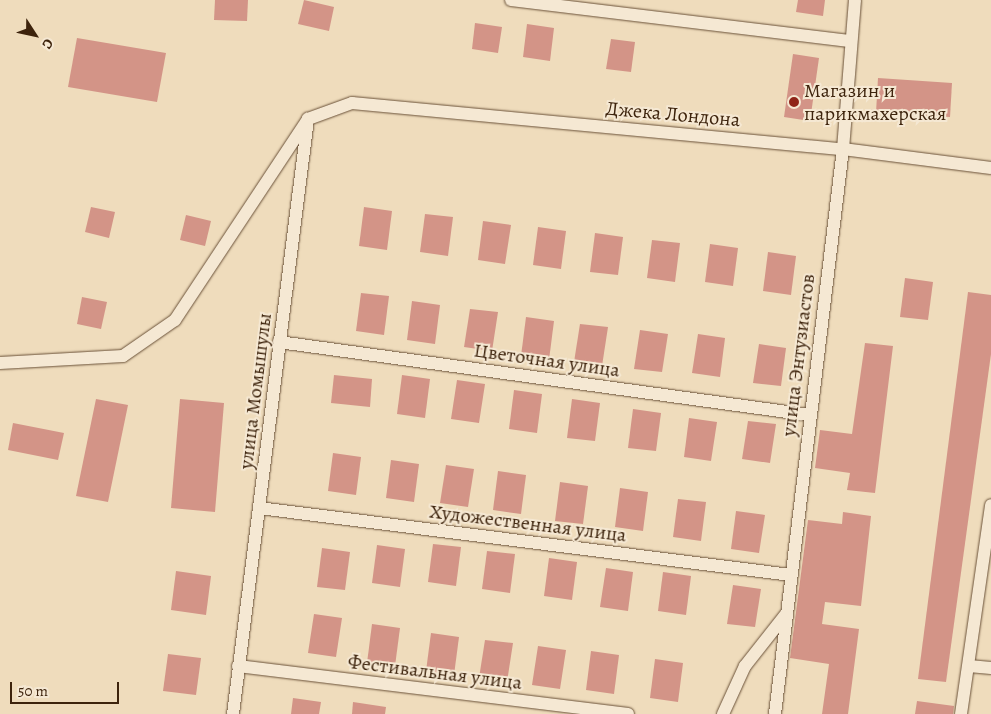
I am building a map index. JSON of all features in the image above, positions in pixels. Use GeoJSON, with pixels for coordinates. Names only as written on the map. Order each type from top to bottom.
{"type":"FeatureCollection","features":[{"type":"Feature","properties":{"kind":"street"},"geometry":{"type":"LineString","coordinates":[[511,0],[850,41]]}},
{"type":"Feature","properties":{"kind":"street","name":"улица Энтузиастов"},"geometry":{"type":"LineString","coordinates":[[775,714],[843,148],[850,41],[855,0]]}},
{"type":"Feature","properties":{"kind":"street","name":"Джека Лондона"},"geometry":{"type":"LineString","coordinates":[[308,119],[352,103],[843,148],[991,168]]}},
{"type":"Feature","properties":{"kind":"street"},"geometry":{"type":"LineString","coordinates":[[0,364],[123,356],[175,320],[308,119]]}},
{"type":"Feature","properties":{"kind":"street","name":"улица Момышулы"},"geometry":{"type":"LineString","coordinates":[[233,714],[308,119]]}},
{"type":"Feature","properties":{"kind":"street","name":"Цветочная улица"},"geometry":{"type":"LineString","coordinates":[[279,342],[810,415]]}},
{"type":"Feature","properties":{"kind":"street"},"geometry":{"type":"LineString","coordinates":[[961,714],[991,504]]}},
{"type":"Feature","properties":{"kind":"street","name":"Художественная улица"},"geometry":{"type":"LineString","coordinates":[[259,508],[791,575]]}},
{"type":"Feature","properties":{"kind":"street"},"geometry":{"type":"LineString","coordinates":[[723,714],[745,666],[786,614]]}},
{"type":"Feature","properties":{"kind":"street","name":"Фестивальная улица"},"geometry":{"type":"LineString","coordinates":[[238,666],[628,714]]}},
{"type":"Feature","properties":{"kind":"street"},"geometry":{"type":"LineString","coordinates":[[969,666],[991,668]]}},
{"type":"Feature","properties":{"kind":"building"},"geometry":{"type":"Polygon","coordinates":[[[215,0],[248,0],[247,21],[214,20],[215,0]]]}},
{"type":"Feature","properties":{"kind":"building"},"geometry":{"type":"Polygon","coordinates":[[[304,0],[334,7],[329,31],[298,24],[304,0]]]}},
{"type":"Feature","properties":{"kind":"building"},"geometry":{"type":"Polygon","coordinates":[[[798,0],[825,0],[823,16],[796,12],[798,0]]]}},
{"type":"Feature","properties":{"kind":"building"},"geometry":{"type":"Polygon","coordinates":[[[475,23],[502,27],[498,53],[472,49],[475,23]]]}},
{"type":"Feature","properties":{"kind":"building"},"geometry":{"type":"Polygon","coordinates":[[[527,24],[554,28],[550,61],[523,57],[527,24]]]}},
{"type":"Feature","properties":{"kind":"building"},"geometry":{"type":"Polygon","coordinates":[[[77,38],[166,53],[157,102],[68,87],[77,38]]]}},
{"type":"Feature","properties":{"kind":"building"},"geometry":{"type":"Polygon","coordinates":[[[611,39],[635,42],[631,72],[606,69],[611,39]]]}},
{"type":"Feature","properties":{"kind":"building"},"geometry":{"type":"Polygon","coordinates":[[[793,54],[819,58],[810,121],[784,117],[793,54]]]}},
{"type":"Feature","properties":{"kind":"building"},"geometry":{"type":"Polygon","coordinates":[[[878,78],[952,83],[950,117],[876,113],[878,78]]]}},
{"type":"Feature","properties":{"kind":"building"},"geometry":{"type":"Polygon","coordinates":[[[91,207],[115,212],[109,238],[85,232],[91,207]]]}},
{"type":"Feature","properties":{"kind":"building"},"geometry":{"type":"Polygon","coordinates":[[[364,207],[392,211],[387,250],[359,246],[364,207]]]}},
{"type":"Feature","properties":{"kind":"building"},"geometry":{"type":"Polygon","coordinates":[[[425,214],[453,217],[448,256],[420,252],[425,214]]]}},
{"type":"Feature","properties":{"kind":"building"},"geometry":{"type":"Polygon","coordinates":[[[186,215],[211,221],[205,246],[180,240],[186,215]]]}},
{"type":"Feature","properties":{"kind":"building"},"geometry":{"type":"Polygon","coordinates":[[[483,221],[511,225],[505,264],[478,260],[483,221]]]}},
{"type":"Feature","properties":{"kind":"building"},"geometry":{"type":"Polygon","coordinates":[[[538,227],[566,231],[561,269],[533,265],[538,227]]]}},
{"type":"Feature","properties":{"kind":"building"},"geometry":{"type":"Polygon","coordinates":[[[595,233],[623,237],[618,275],[590,272],[595,233]]]}},
{"type":"Feature","properties":{"kind":"building"},"geometry":{"type":"Polygon","coordinates":[[[652,240],[680,243],[675,282],[647,278],[652,240]]]}},
{"type":"Feature","properties":{"kind":"building"},"geometry":{"type":"Polygon","coordinates":[[[710,244],[738,248],[733,286],[705,282],[710,244]]]}},
{"type":"Feature","properties":{"kind":"building"},"geometry":{"type":"Polygon","coordinates":[[[768,252],[796,256],[791,295],[763,291],[768,252]]]}},
{"type":"Feature","properties":{"kind":"building"},"geometry":{"type":"Polygon","coordinates":[[[905,278],[933,282],[928,320],[900,317],[905,278]]]}},
{"type":"Feature","properties":{"kind":"building"},"geometry":{"type":"Polygon","coordinates":[[[968,292],[991,295],[991,354],[946,682],[918,679],[968,292]]]}},
{"type":"Feature","properties":{"kind":"building"},"geometry":{"type":"Polygon","coordinates":[[[361,293],[389,296],[384,335],[356,331],[361,293]]]}},
{"type":"Feature","properties":{"kind":"building"},"geometry":{"type":"Polygon","coordinates":[[[82,297],[107,302],[101,329],[77,324],[82,297]]]}},
{"type":"Feature","properties":{"kind":"building"},"geometry":{"type":"Polygon","coordinates":[[[412,301],[440,305],[435,344],[407,340],[412,301]]]}},
{"type":"Feature","properties":{"kind":"building"},"geometry":{"type":"Polygon","coordinates":[[[470,309],[498,312],[492,351],[464,347],[470,309]]]}},
{"type":"Feature","properties":{"kind":"building"},"geometry":{"type":"Polygon","coordinates":[[[526,317],[554,321],[549,360],[521,356],[526,317]]]}},
{"type":"Feature","properties":{"kind":"building"},"geometry":{"type":"Polygon","coordinates":[[[580,324],[608,327],[602,366],[574,362],[580,324]]]}},
{"type":"Feature","properties":{"kind":"building"},"geometry":{"type":"Polygon","coordinates":[[[640,330],[668,334],[662,372],[634,369],[640,330]]]}},
{"type":"Feature","properties":{"kind":"building"},"geometry":{"type":"Polygon","coordinates":[[[698,334],[725,338],[720,377],[692,373],[698,334]]]}},
{"type":"Feature","properties":{"kind":"building"},"geometry":{"type":"Polygon","coordinates":[[[865,343],[893,346],[875,493],[847,490],[850,473],[815,468],[820,430],[852,434],[865,343]]]}},
{"type":"Feature","properties":{"kind":"building"},"geometry":{"type":"Polygon","coordinates":[[[759,344],[786,348],[781,386],[753,383],[759,344]]]}},
{"type":"Feature","properties":{"kind":"building"},"geometry":{"type":"Polygon","coordinates":[[[334,375],[372,379],[370,407],[331,403],[334,375]]]}},
{"type":"Feature","properties":{"kind":"building"},"geometry":{"type":"Polygon","coordinates":[[[402,375],[430,379],[425,418],[397,414],[402,375]]]}},
{"type":"Feature","properties":{"kind":"building"},"geometry":{"type":"Polygon","coordinates":[[[457,380],[485,384],[479,423],[451,419],[457,380]]]}},
{"type":"Feature","properties":{"kind":"building"},"geometry":{"type":"Polygon","coordinates":[[[514,390],[542,394],[537,433],[509,429],[514,390]]]}},
{"type":"Feature","properties":{"kind":"building"},"geometry":{"type":"Polygon","coordinates":[[[96,399],[128,405],[108,502],[76,496],[96,399]]]}},
{"type":"Feature","properties":{"kind":"building"},"geometry":{"type":"Polygon","coordinates":[[[180,399],[224,403],[215,512],[171,508],[180,399]]]}},
{"type":"Feature","properties":{"kind":"building"},"geometry":{"type":"Polygon","coordinates":[[[572,399],[600,403],[595,441],[567,438],[572,399]]]}},
{"type":"Feature","properties":{"kind":"building"},"geometry":{"type":"Polygon","coordinates":[[[633,409],[661,413],[656,451],[628,448],[633,409]]]}},
{"type":"Feature","properties":{"kind":"building"},"geometry":{"type":"Polygon","coordinates":[[[689,418],[717,422],[711,461],[684,457],[689,418]]]}},
{"type":"Feature","properties":{"kind":"building"},"geometry":{"type":"Polygon","coordinates":[[[748,421],[776,424],[770,463],[742,459],[748,421]]]}},
{"type":"Feature","properties":{"kind":"building"},"geometry":{"type":"Polygon","coordinates":[[[13,423],[64,433],[58,460],[8,450],[13,423]]]}},
{"type":"Feature","properties":{"kind":"building"},"geometry":{"type":"Polygon","coordinates":[[[333,453],[361,457],[356,495],[328,491],[333,453]]]}},
{"type":"Feature","properties":{"kind":"building"},"geometry":{"type":"Polygon","coordinates":[[[391,460],[419,464],[414,502],[386,498],[391,460]]]}},
{"type":"Feature","properties":{"kind":"building"},"geometry":{"type":"Polygon","coordinates":[[[446,465],[474,469],[468,507],[440,503],[446,465]]]}},
{"type":"Feature","properties":{"kind":"building"},"geometry":{"type":"Polygon","coordinates":[[[498,471],[526,475],[521,514],[493,510],[498,471]]]}},
{"type":"Feature","properties":{"kind":"building"},"geometry":{"type":"Polygon","coordinates":[[[560,482],[588,486],[583,524],[555,521],[560,482]]]}},
{"type":"Feature","properties":{"kind":"building"},"geometry":{"type":"Polygon","coordinates":[[[620,488],[648,492],[643,531],[615,527],[620,488]]]}},
{"type":"Feature","properties":{"kind":"building"},"geometry":{"type":"Polygon","coordinates":[[[678,499],[706,502],[701,541],[673,537],[678,499]]]}},
{"type":"Feature","properties":{"kind":"building"},"geometry":{"type":"Polygon","coordinates":[[[736,511],[765,515],[759,553],[731,549],[736,511]]]}},
{"type":"Feature","properties":{"kind":"building"},"geometry":{"type":"Polygon","coordinates":[[[843,512],[871,516],[861,606],[825,602],[822,624],[859,629],[848,714],[822,714],[829,664],[790,658],[808,520],[842,524],[843,512]]]}},
{"type":"Feature","properties":{"kind":"building"},"geometry":{"type":"Polygon","coordinates":[[[433,544],[461,547],[456,586],[428,582],[433,544]]]}},
{"type":"Feature","properties":{"kind":"building"},"geometry":{"type":"Polygon","coordinates":[[[377,545],[405,549],[400,587],[372,583],[377,545]]]}},
{"type":"Feature","properties":{"kind":"building"},"geometry":{"type":"Polygon","coordinates":[[[322,548],[350,552],[345,590],[317,587],[322,548]]]}},
{"type":"Feature","properties":{"kind":"building"},"geometry":{"type":"Polygon","coordinates":[[[487,551],[515,554],[510,593],[482,589],[487,551]]]}},
{"type":"Feature","properties":{"kind":"building"},"geometry":{"type":"Polygon","coordinates":[[[549,558],[577,562],[572,600],[544,596],[549,558]]]}},
{"type":"Feature","properties":{"kind":"building"},"geometry":{"type":"Polygon","coordinates":[[[606,568],[633,572],[628,611],[600,607],[606,568]]]}},
{"type":"Feature","properties":{"kind":"building"},"geometry":{"type":"Polygon","coordinates":[[[176,571],[211,576],[206,615],[171,610],[176,571]]]}},
{"type":"Feature","properties":{"kind":"building"},"geometry":{"type":"Polygon","coordinates":[[[663,572],[691,576],[686,615],[658,611],[663,572]]]}},
{"type":"Feature","properties":{"kind":"building"},"geometry":{"type":"Polygon","coordinates":[[[733,585],[761,589],[755,627],[727,624],[733,585]]]}},
{"type":"Feature","properties":{"kind":"building"},"geometry":{"type":"Polygon","coordinates":[[[314,614],[342,618],[336,657],[308,653],[314,614]]]}},
{"type":"Feature","properties":{"kind":"building"},"geometry":{"type":"Polygon","coordinates":[[[372,624],[400,628],[395,666],[367,663],[372,624]]]}},
{"type":"Feature","properties":{"kind":"building"},"geometry":{"type":"Polygon","coordinates":[[[431,633],[459,637],[454,675],[426,671],[431,633]]]}},
{"type":"Feature","properties":{"kind":"building"},"geometry":{"type":"Polygon","coordinates":[[[485,640],[513,643],[507,682],[479,678],[485,640]]]}},
{"type":"Feature","properties":{"kind":"building"},"geometry":{"type":"Polygon","coordinates":[[[538,646],[566,650],[560,689],[532,685],[538,646]]]}},
{"type":"Feature","properties":{"kind":"building"},"geometry":{"type":"Polygon","coordinates":[[[591,651],[619,655],[614,694],[586,690],[591,651]]]}},
{"type":"Feature","properties":{"kind":"building"},"geometry":{"type":"Polygon","coordinates":[[[168,654],[201,658],[196,695],[163,691],[168,654]]]}},
{"type":"Feature","properties":{"kind":"building"},"geometry":{"type":"Polygon","coordinates":[[[655,659],[683,663],[678,702],[650,698],[655,659]]]}},
{"type":"Feature","properties":{"kind":"building"},"geometry":{"type":"Polygon","coordinates":[[[293,698],[321,702],[319,714],[291,714],[293,698]]]}},
{"type":"Feature","properties":{"kind":"building"},"geometry":{"type":"Polygon","coordinates":[[[917,701],[954,706],[953,714],[915,714],[917,701]]]}},
{"type":"Feature","properties":{"kind":"building"},"geometry":{"type":"Polygon","coordinates":[[[353,702],[386,707],[385,714],[352,714],[353,702]]]}},
{"type":"Feature","properties":{"kind":"place","name":"Магазин и парикмахерская"},"geometry":{"type":"Point","coordinates":[794,102]}}]}
